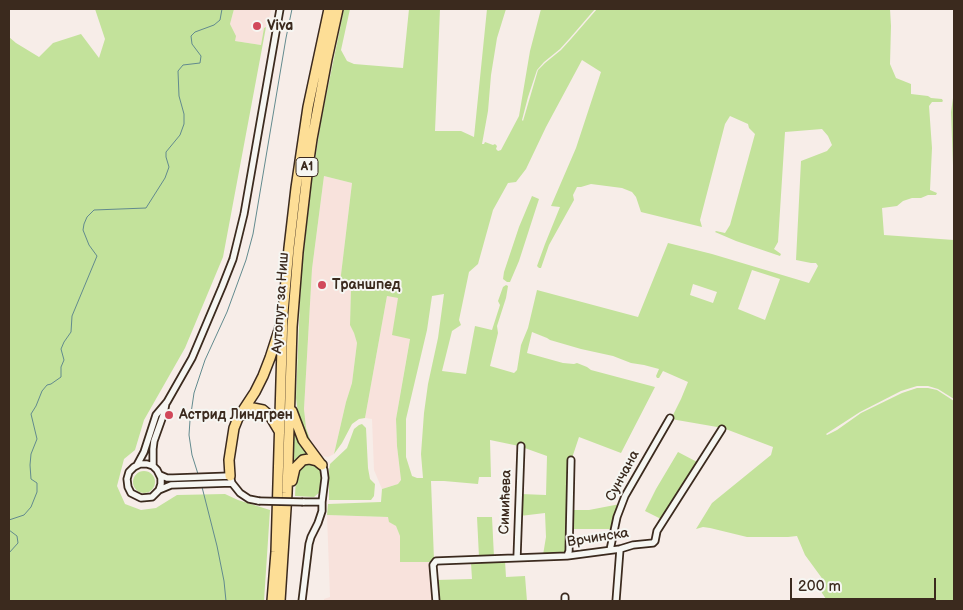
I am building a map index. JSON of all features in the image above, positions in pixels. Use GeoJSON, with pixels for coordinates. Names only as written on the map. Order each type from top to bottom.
{"type":"FeatureCollection","features":[{"type":"Feature","properties":{"kind":"highway","name":"Аутопут за Ниш"},"geometry":{"type":"LineString","coordinates":[[272,601],[276,552],[283,313],[289,248],[308,107],[329,9]]}},
{"type":"Feature","properties":{"kind":"highway","name":"Аутопут за Ниш"},"geometry":{"type":"LineString","coordinates":[[280,601],[288,492],[292,327],[295,290],[308,166],[323,78],[338,9]]}},
{"type":"Feature","properties":{"kind":"highway"},"geometry":{"type":"LineString","coordinates":[[231,477],[229,460],[234,428],[263,376],[283,313]]}},
{"type":"Feature","properties":{"kind":"highway"},"geometry":{"type":"LineString","coordinates":[[290,406],[303,440],[322,465]]}},
{"type":"Feature","properties":{"kind":"highway"},"geometry":{"type":"LineString","coordinates":[[231,477],[239,424],[248,410],[256,408],[265,411],[280,433]]}},
{"type":"Feature","properties":{"kind":"highway"},"geometry":{"type":"LineString","coordinates":[[284,542],[289,520],[292,479],[295,468],[304,460],[309,459],[317,461],[322,465]]}},
{"type":"Feature","properties":{"kind":"street"},"geometry":{"type":"LineString","coordinates":[[185,481],[171,485],[160,490],[152,497],[144,499],[131,493],[127,479],[129,472],[137,465],[144,452],[156,416],[167,402],[192,358],[233,258],[244,214],[280,9]]}},
{"type":"Feature","properties":{"kind":"street"},"geometry":{"type":"LineString","coordinates":[[153,466],[152,453],[154,441],[167,402]]}},
{"type":"Feature","properties":{"kind":"street","name":"Сунчана"},"geometry":{"type":"LineString","coordinates":[[610,550],[617,517],[625,496],[670,418]]}},
{"type":"Feature","properties":{"kind":"street","name":"Врчинска"},"geometry":{"type":"LineString","coordinates":[[436,601],[433,565],[436,561],[567,556],[620,550],[633,545],[653,543],[656,539],[657,531],[722,429]]}},
{"type":"Feature","properties":{"kind":"street","name":"Симићева"},"geometry":{"type":"LineString","coordinates":[[517,558],[521,446]]}},
{"type":"Feature","properties":{"kind":"street"},"geometry":{"type":"LineString","coordinates":[[567,556],[569,551],[571,460]]}},
{"type":"Feature","properties":{"kind":"street"},"geometry":{"type":"LineString","coordinates":[[137,465],[147,464],[153,466],[160,474],[167,478],[185,481],[219,480],[231,477],[236,489],[244,496],[253,500],[322,502]]}},
{"type":"Feature","properties":{"kind":"street"},"geometry":{"type":"LineString","coordinates":[[302,601],[308,544],[320,517],[326,478],[322,465]]}},
{"type":"Feature","properties":{"kind":"street"},"geometry":{"type":"LineString","coordinates":[[160,474],[162,484],[160,490]]}},
{"type":"Feature","properties":{"kind":"street"},"geometry":{"type":"LineString","coordinates":[[616,601],[620,550]]}},
{"type":"Feature","properties":{"kind":"shaded area"},"geometry":{"type":"Polygon","coordinates":[[[234,9],[271,9],[268,25],[264,28],[261,45],[235,41],[230,24],[234,9]]]}},
{"type":"Feature","properties":{"kind":"shaded area"},"geometry":{"type":"Polygon","coordinates":[[[324,176],[352,183],[340,283],[351,288],[350,325],[357,343],[352,383],[334,454],[328,457],[322,456],[311,442],[306,428],[304,409],[312,269],[324,176]]]}},
{"type":"Feature","properties":{"kind":"shaded area"},"geometry":{"type":"Polygon","coordinates":[[[387,296],[398,298],[410,338],[396,419],[401,480],[398,484],[382,489],[374,470],[372,419],[365,418],[387,296]]]}},
{"type":"Feature","properties":{"kind":"shaded area"},"geometry":{"type":"Polygon","coordinates":[[[327,515],[388,517],[390,522],[396,526],[400,536],[400,561],[432,562],[434,601],[324,601],[324,599],[330,597],[327,515]]]}},
{"type":"Feature","properties":{"kind":"green space"},"geometry":{"type":"Polygon","coordinates":[[[95,9],[234,9],[230,24],[236,36],[235,41],[261,45],[264,28],[266,27],[223,257],[185,348],[144,420],[135,450],[124,459],[117,486],[125,504],[141,510],[156,508],[177,495],[225,494],[270,510],[264,601],[9,601],[9,37],[39,57],[53,43],[81,34],[99,58],[105,39],[95,9]]]}},
{"type":"Feature","properties":{"kind":"green space"},"geometry":{"type":"Polygon","coordinates":[[[344,9],[350,9],[341,50],[347,61],[354,64],[403,68],[409,9],[440,9],[435,131],[461,131],[474,137],[487,9],[506,9],[497,38],[482,144],[485,142],[495,144],[498,151],[501,150],[519,116],[530,51],[541,9],[595,9],[560,49],[537,70],[528,97],[523,121],[538,70],[561,50],[597,9],[890,9],[890,64],[896,78],[911,84],[911,94],[942,99],[943,101],[932,102],[929,106],[932,148],[930,190],[937,193],[936,195],[928,195],[921,198],[912,198],[903,201],[897,206],[882,208],[884,235],[954,240],[954,399],[938,389],[928,386],[917,386],[901,391],[860,412],[826,434],[837,430],[861,413],[902,393],[917,388],[937,390],[954,401],[954,601],[824,601],[826,599],[819,585],[824,581],[805,555],[797,536],[747,537],[710,528],[696,529],[712,503],[771,455],[773,447],[723,428],[671,419],[688,382],[663,371],[659,378],[657,378],[659,369],[550,340],[532,332],[527,353],[563,363],[577,363],[591,370],[655,387],[621,453],[579,437],[572,458],[566,555],[543,555],[546,537],[545,513],[520,516],[521,494],[546,495],[547,456],[519,446],[490,440],[491,477],[479,477],[478,484],[431,481],[434,560],[432,562],[400,562],[400,536],[396,526],[389,522],[388,517],[327,515],[328,504],[381,502],[382,489],[398,484],[401,480],[396,419],[410,339],[392,335],[398,298],[387,296],[365,418],[359,419],[352,424],[334,454],[352,383],[357,343],[350,325],[351,288],[340,283],[352,183],[324,176],[312,269],[304,409],[306,428],[318,454],[309,445],[299,422],[296,398],[301,277],[312,179],[321,121],[344,9]],[[582,60],[526,169],[516,182],[508,183],[493,210],[478,264],[469,272],[459,320],[461,325],[452,331],[442,371],[466,374],[475,326],[492,330],[500,305],[498,301],[503,287],[506,285],[508,286],[506,298],[497,326],[498,333],[490,366],[514,373],[517,370],[521,345],[528,328],[537,290],[638,317],[668,243],[809,283],[818,266],[816,263],[796,260],[801,161],[827,151],[832,145],[822,129],[785,132],[778,242],[774,249],[781,254],[780,256],[715,232],[725,233],[730,225],[755,134],[748,124],[730,116],[725,124],[700,220],[702,227],[641,212],[636,197],[632,192],[622,188],[591,184],[577,187],[573,195],[574,200],[549,245],[541,268],[539,268],[537,266],[560,207],[551,206],[576,148],[601,72],[582,60]],[[752,270],[738,309],[765,320],[780,279],[752,270]],[[693,284],[690,295],[713,303],[717,292],[693,284]],[[444,294],[432,296],[427,330],[406,419],[406,457],[412,476],[417,478],[423,478],[421,454],[424,413],[444,294]]]}},
{"type":"Feature","properties":{"kind":"green space"},"geometry":{"type":"Polygon","coordinates":[[[954,91],[954,192],[951,112],[954,91]]]}},
{"type":"Feature","properties":{"kind":"green space"},"geometry":{"type":"Polygon","coordinates":[[[532,196],[539,199],[519,261],[510,282],[507,282],[503,279],[504,272],[532,196]]]}},
{"type":"Feature","properties":{"kind":"green space"},"geometry":{"type":"Polygon","coordinates":[[[362,424],[366,428],[368,468],[370,479],[375,484],[374,496],[371,500],[329,500],[330,464],[347,448],[354,429],[362,424]]]}},
{"type":"Feature","properties":{"kind":"green space"},"geometry":{"type":"Polygon","coordinates":[[[293,428],[315,458],[303,457],[297,459],[292,465],[293,428]]]}},
{"type":"Feature","properties":{"kind":"green space"},"geometry":{"type":"Polygon","coordinates":[[[678,452],[699,463],[663,520],[645,511],[678,452]]]}},
{"type":"Feature","properties":{"kind":"green space"},"geometry":{"type":"Polygon","coordinates":[[[313,463],[320,468],[323,474],[320,492],[314,497],[295,496],[297,470],[305,464],[313,463]]]}},
{"type":"Feature","properties":{"kind":"green space"},"geometry":{"type":"Polygon","coordinates":[[[144,471],[152,474],[155,482],[152,490],[144,493],[136,490],[133,482],[136,474],[144,471]]]}},
{"type":"Feature","properties":{"kind":"green space"},"geometry":{"type":"Polygon","coordinates":[[[620,504],[613,529],[570,529],[571,510],[589,510],[620,504]]]}},
{"type":"Feature","properties":{"kind":"green space"},"geometry":{"type":"Polygon","coordinates":[[[477,517],[492,517],[494,557],[479,557],[477,517]]]}},
{"type":"Feature","properties":{"kind":"green space"},"geometry":{"type":"Polygon","coordinates":[[[505,561],[506,577],[525,576],[527,601],[439,601],[436,580],[472,579],[471,563],[505,561]]]}},
{"type":"Feature","properties":{"kind":"waterway"},"geometry":{"type":"LineString","coordinates":[[9,520],[24,515],[31,507],[37,492],[37,483],[31,479],[31,454],[37,439],[31,414],[42,391],[47,385],[61,377],[61,367],[64,360],[61,349],[71,332],[72,316],[97,256],[89,245],[83,230],[84,224],[87,217],[94,210],[146,208],[165,178],[169,167],[166,152],[180,135],[184,124],[184,114],[179,96],[178,71],[183,65],[200,63],[201,56],[192,44],[191,36],[195,32],[214,25],[220,20],[222,9]]}},
{"type":"Feature","properties":{"kind":"waterway"},"geometry":{"type":"LineString","coordinates":[[198,474],[192,455],[189,435],[194,393],[205,360],[227,312],[246,260],[253,234],[292,9]]}},
{"type":"Feature","properties":{"kind":"waterway"},"geometry":{"type":"LineString","coordinates":[[202,487],[217,546],[226,601]]}},
{"type":"Feature","properties":{"kind":"waterway"},"geometry":{"type":"LineString","coordinates":[[9,530],[17,536],[18,543],[9,553]]}},
{"type":"Feature","properties":{"kind":"place","name":"Viva"},"geometry":{"type":"Point","coordinates":[257,26]}},
{"type":"Feature","properties":{"kind":"place","name":"Траншпед"},"geometry":{"type":"Point","coordinates":[322,285]}},
{"type":"Feature","properties":{"kind":"place","name":"Астрид Линдгрен"},"geometry":{"type":"Point","coordinates":[169,415]}}]}
